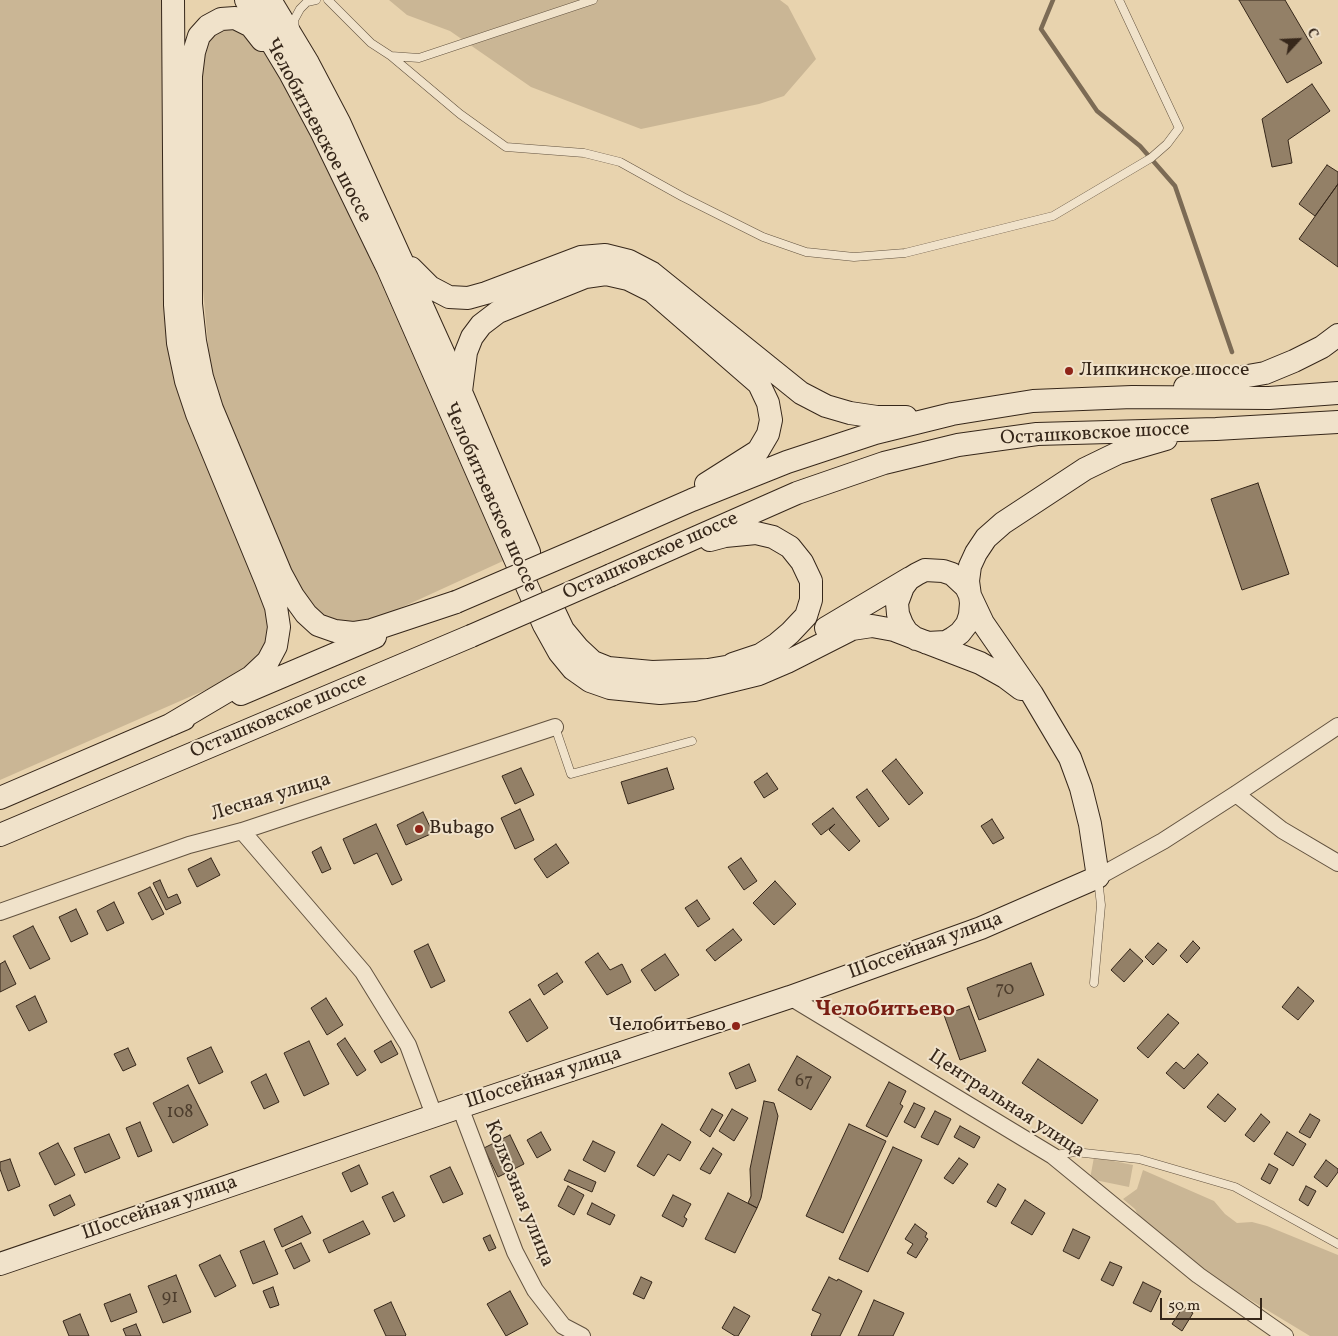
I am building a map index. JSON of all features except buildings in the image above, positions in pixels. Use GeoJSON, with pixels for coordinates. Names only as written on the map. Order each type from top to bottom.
{"type":"FeatureCollection","features":[{"type":"Feature","properties":{"kind":"street"},"geometry":{"type":"LineString","coordinates":[[170,725],[251,677],[268,661],[276,646],[279,627],[276,607],[266,581],[197,414],[186,381],[178,343],[175,304],[173,0]]}},
{"type":"Feature","properties":{"kind":"street","name":"Челобитьевское шоссе"},"geometry":{"type":"LineString","coordinates":[[246,0],[339,122],[404,262],[555,614],[563,630],[578,648],[593,662],[608,668],[652,672],[708,670],[744,664],[791,648],[917,574],[934,570],[952,574],[960,580],[983,623],[1054,728],[1070,758],[1081,788],[1091,832],[1098,878]]}},
{"type":"Feature","properties":{"kind":"street","name":"Челобитьевское шоссе"},"geometry":{"type":"LineString","coordinates":[[270,0],[299,68],[321,131],[388,269],[544,625],[559,652],[573,669],[590,681],[610,688],[660,694],[694,690],[759,674],[852,629],[872,626],[894,630],[980,663],[1005,677],[1028,696],[1054,728]]}},
{"type":"Feature","properties":{"kind":"street"},"geometry":{"type":"LineString","coordinates":[[299,68],[251,26],[235,18],[221,19],[208,26],[199,36],[194,52],[191,76],[191,304],[194,340],[207,393],[281,574],[302,608],[318,625],[335,632],[354,633],[372,630],[456,602]]}},
{"type":"Feature","properties":{"kind":"street"},"geometry":{"type":"LineString","coordinates":[[404,262],[430,287],[449,296],[468,298],[581,257],[605,255],[629,261],[652,273],[801,393],[826,406],[850,413],[877,416],[917,417],[952,414]]}},
{"type":"Feature","properties":{"kind":"street"},"geometry":{"type":"LineString","coordinates":[[461,392],[466,352],[472,337],[481,325],[498,312],[585,277],[606,274],[628,279],[652,291],[760,384],[768,402],[771,420],[768,434],[758,450],[690,495],[645,521]]}},
{"type":"Feature","properties":{"kind":"street"},"geometry":{"type":"LineString","coordinates":[[1132,397],[1265,373],[1322,347],[1338,335]]}},
{"type":"Feature","properties":{"kind":"street","name":"Осташковское шоссе"},"geometry":{"type":"LineString","coordinates":[[0,798],[645,521],[787,462],[875,433],[952,414],[1034,401],[1132,397],[1269,398],[1338,393]]}},
{"type":"Feature","properties":{"kind":"street","name":"Осташковское шоссе"},"geometry":{"type":"LineString","coordinates":[[0,835],[471,636],[797,493],[884,463],[958,446],[1037,434],[1216,429],[1338,422]]}},
{"type":"Feature","properties":{"kind":"street"},"geometry":{"type":"LineString","coordinates":[[917,574],[909,579],[903,587],[897,603],[898,614],[902,624],[907,632],[921,641],[934,644],[946,642],[960,633],[970,615],[969,574],[976,553],[986,538],[1004,523],[1085,469],[1118,453],[1151,442],[1216,429]]}},
{"type":"Feature","properties":{"kind":"street"},"geometry":{"type":"LineString","coordinates":[[654,556],[698,542],[726,536],[756,533],[773,537],[790,548],[802,562],[811,581],[811,600],[806,616],[790,633],[760,655],[729,666],[708,670]]}},
{"type":"Feature","properties":{"kind":"street","name":"Шоссейная улица"},"geometry":{"type":"LineString","coordinates":[[0,1264],[434,1115],[790,997],[973,932],[1098,878],[1163,841],[1338,726]]}},
{"type":"Feature","properties":{"kind":"street","name":"Лесная улица"},"geometry":{"type":"LineString","coordinates":[[0,912],[189,845],[242,831],[555,727]]}},
{"type":"Feature","properties":{"kind":"street"},"geometry":{"type":"LineString","coordinates":[[1236,794],[1282,830],[1338,863]]}},
{"type":"Feature","properties":{"kind":"street"},"geometry":{"type":"LineString","coordinates":[[242,831],[363,972],[408,1045],[434,1115]]}},
{"type":"Feature","properties":{"kind":"street","name":"Центральная улица"},"geometry":{"type":"LineString","coordinates":[[790,997],[1053,1156],[1198,1275],[1285,1336]]}},
{"type":"Feature","properties":{"kind":"street","name":"Колхозная улица"},"geometry":{"type":"LineString","coordinates":[[460,1107],[515,1252],[535,1290],[563,1331],[582,1336]]}},
{"type":"Feature","properties":{"kind":"lane"},"geometry":{"type":"LineString","coordinates":[[299,68],[294,20],[300,9],[307,2],[316,0],[330,2],[371,43],[391,56],[460,114],[506,147],[584,154],[620,162],[683,197],[763,237],[806,252],[863,257],[905,253],[1053,216],[1152,158],[1167,144],[1179,128],[1119,0]]}},
{"type":"Feature","properties":{"kind":"lane"},"geometry":{"type":"LineString","coordinates":[[391,56],[419,58],[593,0]]}},
{"type":"Feature","properties":{"kind":"lane"},"geometry":{"type":"LineString","coordinates":[[555,727],[571,774],[692,741]]}},
{"type":"Feature","properties":{"kind":"lane"},"geometry":{"type":"LineString","coordinates":[[1094,984],[1101,905],[1098,878]]}},
{"type":"Feature","properties":{"kind":"lane"},"geometry":{"type":"LineString","coordinates":[[1053,1156],[1075,1152],[1139,1159],[1235,1187],[1338,1244]]}},
{"type":"Feature","properties":{"kind":"shaded area"},"geometry":{"type":"Polygon","coordinates":[[[0,0],[163,0],[168,249],[260,582],[271,636],[261,658],[235,677],[0,780],[0,0]]]}},
{"type":"Feature","properties":{"kind":"shaded area"},"geometry":{"type":"Polygon","coordinates":[[[389,0],[780,0],[788,6],[816,59],[784,96],[759,104],[641,129],[531,87],[450,31],[407,15],[389,0]]]}},
{"type":"Feature","properties":{"kind":"shaded area"},"geometry":{"type":"Polygon","coordinates":[[[227,25],[249,31],[282,76],[347,206],[503,561],[372,621],[338,622],[315,612],[291,579],[211,377],[202,278],[201,56],[214,32],[227,25]]]}},
{"type":"Feature","properties":{"kind":"shaded area"},"geometry":{"type":"Polygon","coordinates":[[[1094,1157],[1133,1165],[1129,1187],[1090,1179],[1094,1157]]]}},
{"type":"Feature","properties":{"kind":"shaded area"},"geometry":{"type":"Polygon","coordinates":[[[1143,1170],[1214,1201],[1225,1214],[1237,1223],[1252,1222],[1267,1226],[1338,1255],[1338,1336],[1310,1336],[1229,1287],[1142,1223],[1135,1209],[1123,1199],[1137,1189],[1143,1170]]]}},
{"type":"Feature","properties":{"kind":"waterway"},"geometry":{"type":"LineString","coordinates":[[1053,0],[1041,29],[1097,111],[1140,146],[1175,186],[1232,352]]}},
{"type":"Feature","properties":{"kind":"place","name":"Липкинское шоссе"},"geometry":{"type":"Point","coordinates":[1069,371]}},
{"type":"Feature","properties":{"kind":"place","name":"Bubago"},"geometry":{"type":"Point","coordinates":[419,829]}},
{"type":"Feature","properties":{"kind":"place","name":"Челобитьево"},"geometry":{"type":"Point","coordinates":[736,1026]}},
{"type":"Feature","properties":{"kind":"district","name":"Челобитьево"},"geometry":{"type":"Point","coordinates":[885,1011]}}]}
